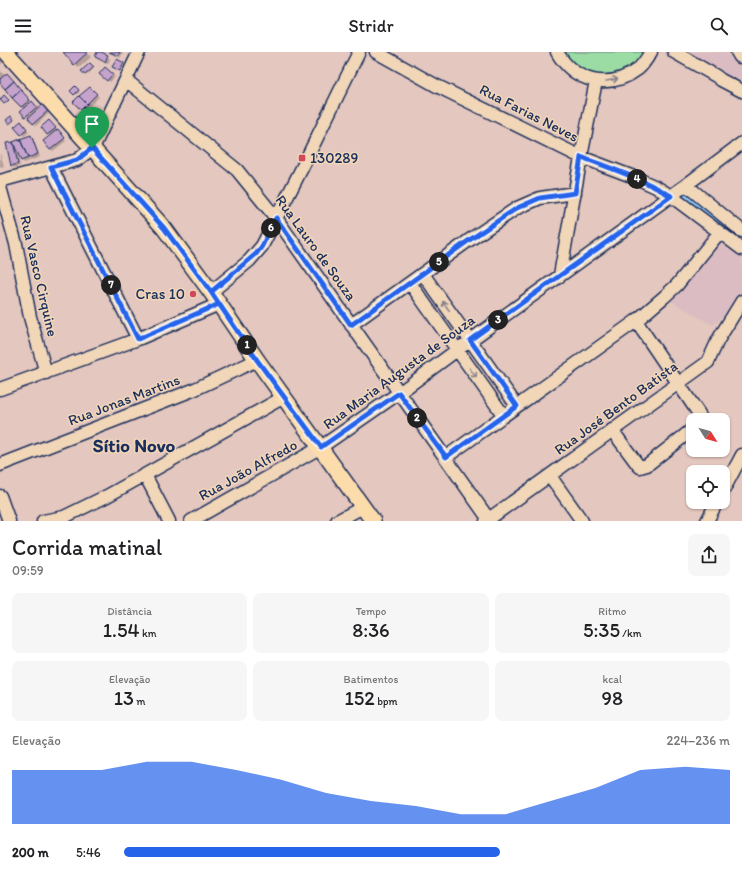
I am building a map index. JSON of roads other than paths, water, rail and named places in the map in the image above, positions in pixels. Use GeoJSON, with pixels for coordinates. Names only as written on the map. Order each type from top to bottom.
{"type":"FeatureCollection","features":[{"type":"Feature","properties":{"kind":"main road"},"geometry":{"type":"LineString","coordinates":[[6,52],[164,228],[373,521]]}},
{"type":"Feature","properties":{"kind":"street"},"geometry":{"type":"LineString","coordinates":[[0,181],[77,160],[92,148],[139,52]]}},
{"type":"Feature","properties":{"kind":"street"},"geometry":{"type":"LineString","coordinates":[[0,389],[138,339],[215,298],[262,246],[359,52]]}},
{"type":"Feature","properties":{"kind":"street","name":"Rua Farias Neves"},"geometry":{"type":"LineString","coordinates":[[376,52],[435,85],[581,157],[656,187],[671,196],[742,249]]}},
{"type":"Feature","properties":{"kind":"street"},"geometry":{"type":"LineString","coordinates":[[557,52],[562,62],[570,69],[580,76],[596,81],[611,81],[628,76],[641,66],[651,52]]}},
{"type":"Feature","properties":{"kind":"street"},"geometry":{"type":"LineString","coordinates":[[674,52],[742,91]]}},
{"type":"Feature","properties":{"kind":"street"},"geometry":{"type":"LineString","coordinates":[[738,52],[740,57],[742,57]]}},
{"type":"Feature","properties":{"kind":"street","name":"Rua Lauro de Souza"},"geometry":{"type":"LineString","coordinates":[[126,80],[237,170],[276,218],[399,393],[446,457],[488,520]]}},
{"type":"Feature","properties":{"kind":"street"},"geometry":{"type":"LineString","coordinates":[[560,275],[596,81]]}},
{"type":"Feature","properties":{"kind":"street"},"geometry":{"type":"LineString","coordinates":[[671,196],[742,143]]}},
{"type":"Feature","properties":{"kind":"street"},"geometry":{"type":"LineString","coordinates":[[51,167],[138,339]]}},
{"type":"Feature","properties":{"kind":"street"},"geometry":{"type":"LineString","coordinates":[[686,185],[742,231]]}},
{"type":"Feature","properties":{"kind":"street","name":"Rua Vasco Cirquine"},"geometry":{"type":"LineString","coordinates":[[0,187],[16,244],[30,317],[46,373]]}},
{"type":"Feature","properties":{"kind":"street"},"geometry":{"type":"LineString","coordinates":[[351,325],[468,241],[517,208],[540,198],[575,193]]}},
{"type":"Feature","properties":{"kind":"street","name":"Rua Maria Augusta de Souza"},"geometry":{"type":"LineString","coordinates":[[321,447],[399,393],[470,340],[671,196]]}},
{"type":"Feature","properties":{"kind":"street"},"geometry":{"type":"LineString","coordinates":[[446,457],[636,321],[677,285],[719,233]]}},
{"type":"Feature","properties":{"kind":"street"},"geometry":{"type":"LineString","coordinates":[[423,274],[517,406]]}},
{"type":"Feature","properties":{"kind":"street"},"geometry":{"type":"LineString","coordinates":[[410,284],[504,416]]}},
{"type":"Feature","properties":{"kind":"street","name":"Rua José Bento Batista"},"geometry":{"type":"LineString","coordinates":[[488,520],[708,362],[718,340],[742,301]]}},
{"type":"Feature","properties":{"kind":"street"},"geometry":{"type":"LineString","coordinates":[[636,321],[698,413]]}},
{"type":"Feature","properties":{"kind":"street","name":"Rua Jonas Martins"},"geometry":{"type":"LineString","coordinates":[[0,465],[180,395],[257,360]]}},
{"type":"Feature","properties":{"kind":"street"},"geometry":{"type":"LineString","coordinates":[[43,521],[64,519],[284,397]]}},
{"type":"Feature","properties":{"kind":"street"},"geometry":{"type":"LineString","coordinates":[[612,430],[640,467],[648,465],[686,434]]}},
{"type":"Feature","properties":{"kind":"street","name":"Rua João Alfredo"},"geometry":{"type":"LineString","coordinates":[[191,521],[321,447]]}},
{"type":"Feature","properties":{"kind":"street"},"geometry":{"type":"LineString","coordinates":[[730,478],[742,455]]}},
{"type":"Feature","properties":{"kind":"street"},"geometry":{"type":"LineString","coordinates":[[145,475],[168,521]]}},
{"type":"Feature","properties":{"kind":"street"},"geometry":{"type":"LineString","coordinates":[[550,476],[582,521]]}},
{"type":"Feature","properties":{"kind":"street"},"geometry":{"type":"LineString","coordinates":[[0,496],[9,521]]}},
{"type":"Feature","properties":{"kind":"street"},"geometry":{"type":"LineString","coordinates":[[337,521],[363,507]]}},
{"type":"Feature","properties":{"kind":"street"},"geometry":{"type":"LineString","coordinates":[[707,521],[713,509]]}},
{"type":"Feature","properties":{"kind":"waterway"},"geometry":{"type":"LineString","coordinates":[[683,198],[728,232]]}},
{"type":"Feature","properties":{"kind":"place","name":"130289"},"geometry":{"type":"Point","coordinates":[302,158]}},
{"type":"Feature","properties":{"kind":"place","name":"Cras 10"},"geometry":{"type":"Point","coordinates":[193,294]}},
{"type":"Feature","properties":{"kind":"district","name":"Sítio Novo"},"geometry":{"type":"Point","coordinates":[134,445]}}]}
